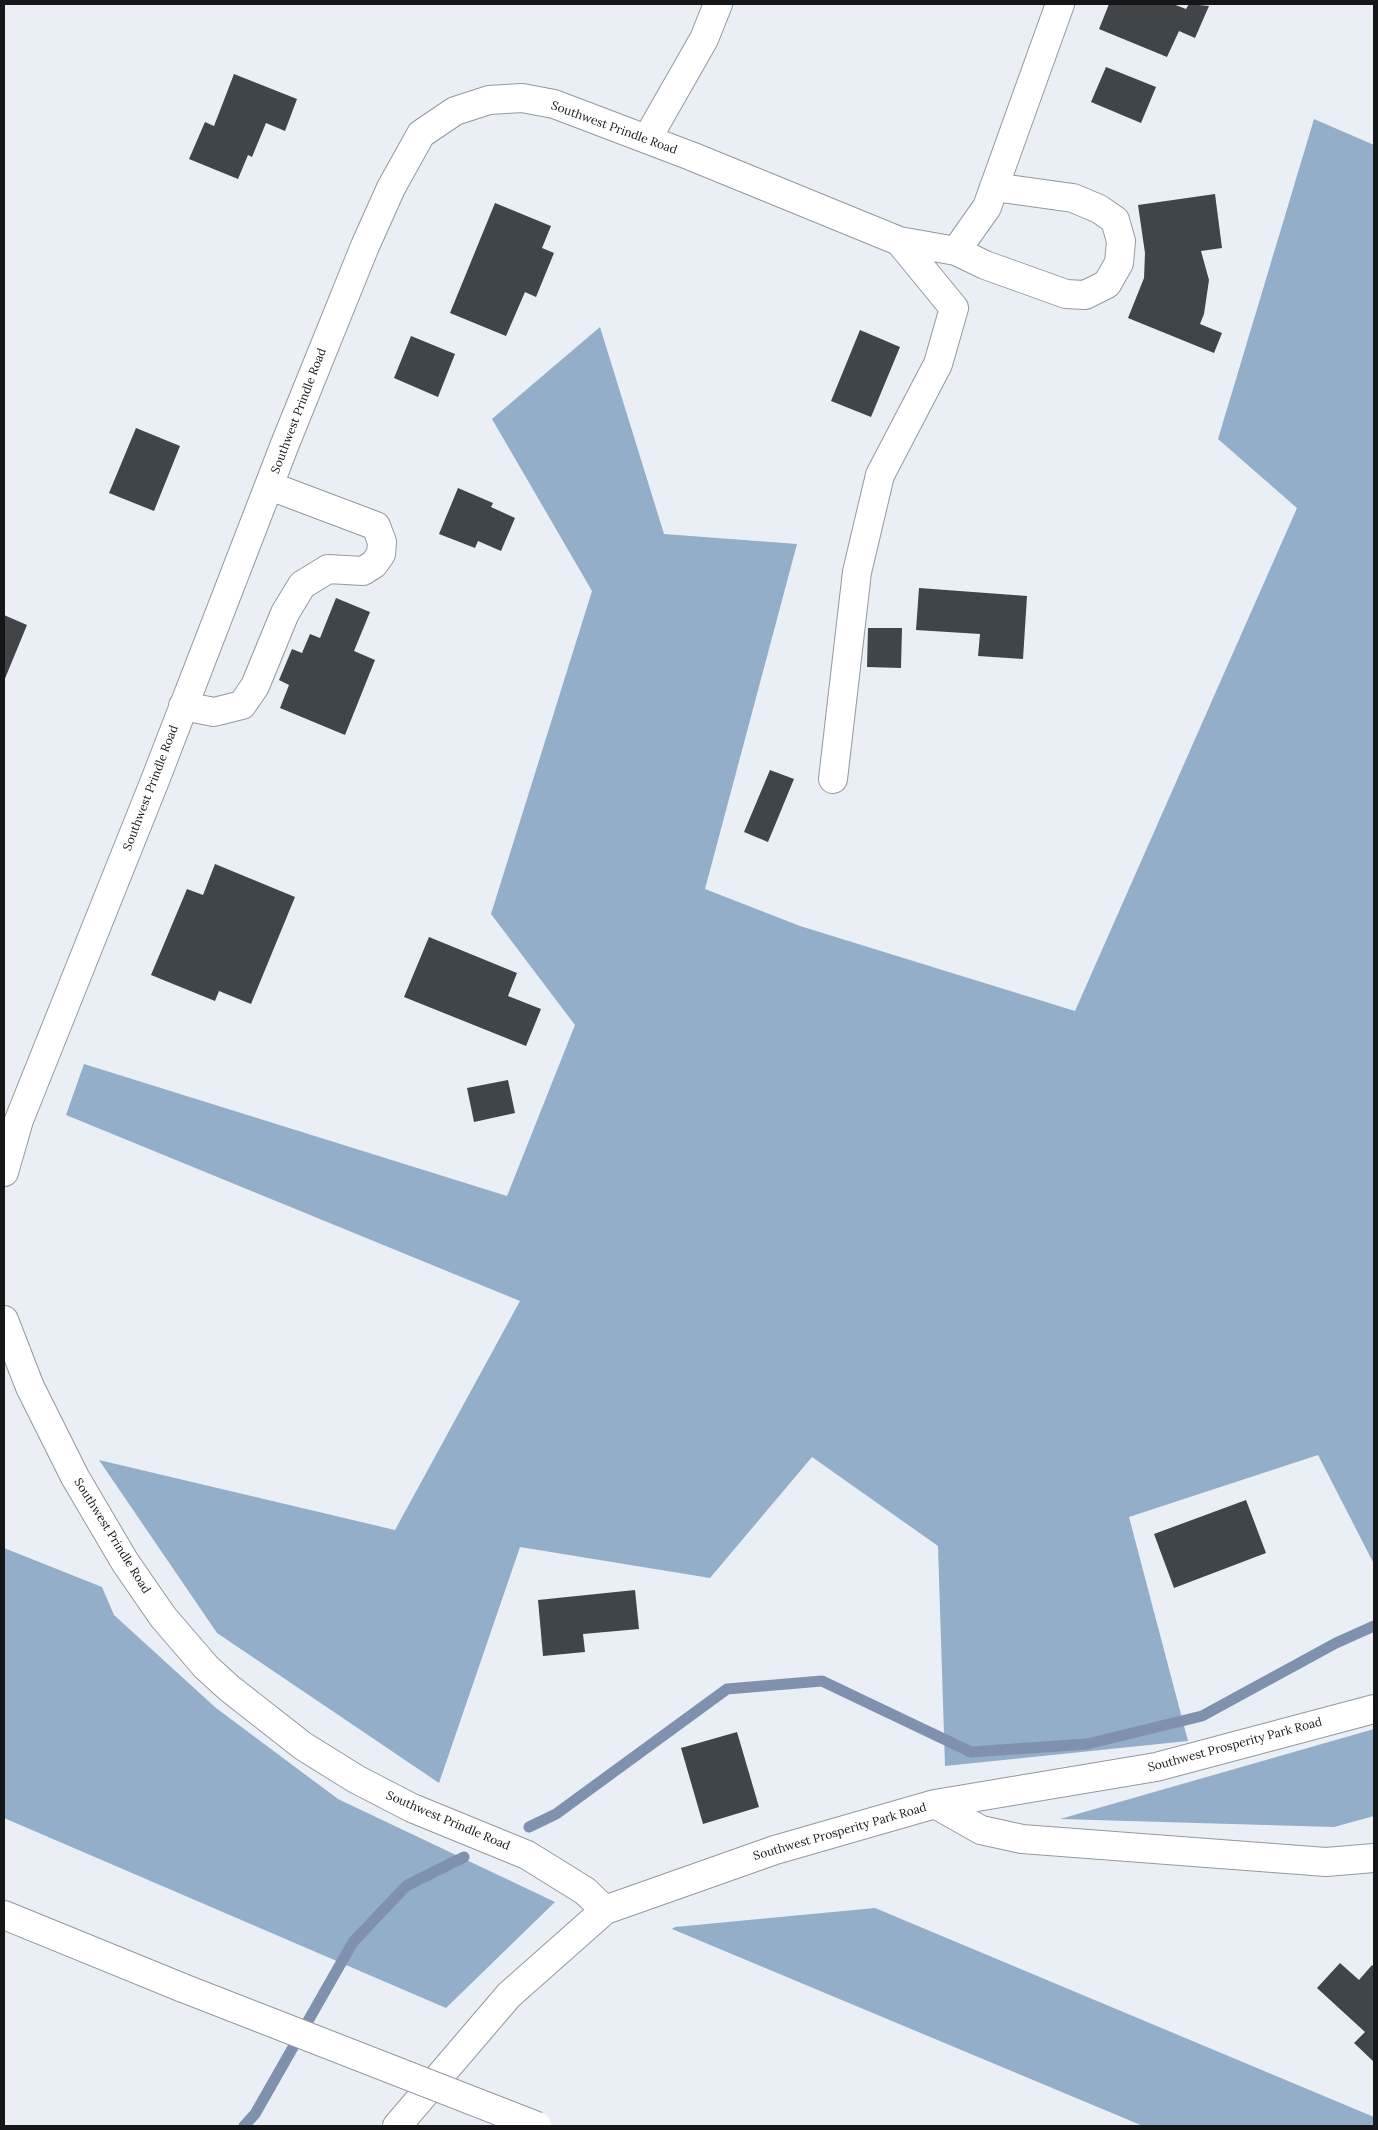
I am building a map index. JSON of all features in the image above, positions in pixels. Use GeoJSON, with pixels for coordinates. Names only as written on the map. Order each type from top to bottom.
{"type":"FeatureCollection","features":[{"type":"Feature","properties":{"kind":"main road"},"geometry":{"type":"LineString","coordinates":[[647,139],[704,39],[718,4]]}},
{"type":"Feature","properties":{"kind":"main road"},"geometry":{"type":"LineString","coordinates":[[956,250],[987,207],[1060,4]]}},
{"type":"Feature","properties":{"kind":"main road","name":"Southwest Prindle Road"},"geometry":{"type":"LineString","coordinates":[[4,1172],[19,1120],[285,444],[365,246],[391,188],[421,134],[455,111],[489,100],[522,98],[554,104],[647,139],[899,242]]}},
{"type":"Feature","properties":{"kind":"main road"},"geometry":{"type":"LineString","coordinates":[[899,242],[956,250],[985,265],[1066,294],[1085,295],[1107,284],[1119,263],[1121,241],[1115,220],[1099,209],[1073,198],[994,187]]}},
{"type":"Feature","properties":{"kind":"main road"},"geometry":{"type":"LineString","coordinates":[[833,779],[857,572],[880,475],[938,364],[954,308],[899,242]]}},
{"type":"Feature","properties":{"kind":"main road"},"geometry":{"type":"LineString","coordinates":[[183,706],[214,712],[242,705],[255,686],[285,613],[302,585],[328,569],[363,571],[374,564],[382,554],[382,542],[376,526],[270,486]]}},
{"type":"Feature","properties":{"kind":"main road","name":"Southwest Prindle Road"},"geometry":{"type":"LineString","coordinates":[[4,1320],[30,1387],[75,1477],[125,1562],[163,1616],[206,1666],[229,1688],[303,1746],[356,1779],[412,1808],[527,1855],[585,1891],[605,1910]]}},
{"type":"Feature","properties":{"kind":"main road","name":"Southwest Prosperity Park Road"},"geometry":{"type":"LineString","coordinates":[[397,2126],[509,1995],[605,1910],[775,1850],[935,1804],[1156,1767],[1374,1709]]}},
{"type":"Feature","properties":{"kind":"main road"},"geometry":{"type":"LineString","coordinates":[[935,1804],[981,1830],[1022,1839],[1326,1862],[1374,1858]]}},
{"type":"Feature","properties":{"kind":"main road"},"geometry":{"type":"LineString","coordinates":[[4,1915],[183,1988],[537,2126]]}},
{"type":"Feature","properties":{"kind":"shaded area"},"geometry":{"type":"Polygon","coordinates":[[[1314,119],[1374,145],[1374,1564],[1318,1455],[1129,1517],[1188,1741],[945,1766],[938,1546],[812,1457],[710,1578],[520,1547],[439,1783],[217,1633],[99,1460],[395,1530],[520,1301],[66,1115],[84,1064],[507,1196],[575,1025],[491,914],[592,591],[492,419],[600,327],[664,534],[797,544],[705,889],[800,926],[1075,1011],[1297,508],[1218,439],[1314,119]]]}},
{"type":"Feature","properties":{"kind":"shaded area"},"geometry":{"type":"Polygon","coordinates":[[[4,1548],[102,1587],[114,1615],[216,1708],[338,1799],[555,1902],[446,2008],[4,1818],[4,1548]]]}},
{"type":"Feature","properties":{"kind":"shaded area"},"geometry":{"type":"Polygon","coordinates":[[[1374,1729],[1374,1816],[1334,1827],[1060,1819],[1374,1729]]]}},
{"type":"Feature","properties":{"kind":"shaded area"},"geometry":{"type":"Polygon","coordinates":[[[875,1908],[1374,2117],[1374,2126],[1143,2126],[672,1929],[675,1927],[875,1908]]]}},
{"type":"Feature","properties":{"kind":"building"},"geometry":{"type":"Polygon","coordinates":[[[1109,4],[1173,4],[1186,9],[1189,4],[1209,6],[1195,38],[1179,31],[1167,57],[1099,29],[1109,4]]]}},
{"type":"Feature","properties":{"kind":"building"},"geometry":{"type":"Polygon","coordinates":[[[1106,67],[1156,87],[1141,123],[1091,102],[1106,67]]]}},
{"type":"Feature","properties":{"kind":"building"},"geometry":{"type":"Polygon","coordinates":[[[234,74],[297,99],[285,131],[266,123],[252,157],[248,155],[238,179],[189,159],[205,122],[214,126],[234,74]]]}},
{"type":"Feature","properties":{"kind":"building"},"geometry":{"type":"Polygon","coordinates":[[[1215,194],[1222,248],[1201,251],[1209,280],[1204,314],[1200,324],[1222,333],[1214,353],[1128,318],[1144,278],[1145,253],[1138,205],[1215,194]]]}},
{"type":"Feature","properties":{"kind":"building"},"geometry":{"type":"Polygon","coordinates":[[[495,203],[551,226],[542,248],[554,253],[536,297],[525,292],[506,336],[450,313],[495,203]]]}},
{"type":"Feature","properties":{"kind":"building"},"geometry":{"type":"Polygon","coordinates":[[[860,330],[900,347],[871,417],[831,401],[860,330]]]}},
{"type":"Feature","properties":{"kind":"building"},"geometry":{"type":"Polygon","coordinates":[[[411,336],[455,354],[438,397],[394,378],[411,336]]]}},
{"type":"Feature","properties":{"kind":"building"},"geometry":{"type":"Polygon","coordinates":[[[136,428],[180,446],[154,511],[109,493],[136,428]]]}},
{"type":"Feature","properties":{"kind":"building"},"geometry":{"type":"Polygon","coordinates":[[[458,488],[493,503],[491,507],[515,518],[501,551],[478,541],[475,548],[439,534],[458,488]]]}},
{"type":"Feature","properties":{"kind":"building"},"geometry":{"type":"Polygon","coordinates":[[[919,588],[1027,596],[1023,659],[978,656],[980,634],[916,630],[919,588]]]}},
{"type":"Feature","properties":{"kind":"building"},"geometry":{"type":"Polygon","coordinates":[[[336,598],[370,612],[354,651],[375,660],[345,735],[280,708],[289,685],[279,680],[292,649],[302,653],[310,634],[320,638],[336,598]]]}},
{"type":"Feature","properties":{"kind":"building"},"geometry":{"type":"Polygon","coordinates":[[[4,615],[27,625],[4,681],[4,615]]]}},
{"type":"Feature","properties":{"kind":"building"},"geometry":{"type":"Polygon","coordinates":[[[868,628],[902,628],[901,668],[867,667],[868,628]]]}},
{"type":"Feature","properties":{"kind":"building"},"geometry":{"type":"Polygon","coordinates":[[[770,770],[794,779],[768,842],[744,832],[770,770]]]}},
{"type":"Feature","properties":{"kind":"building"},"geometry":{"type":"Polygon","coordinates":[[[215,864],[295,897],[251,1004],[219,991],[215,1001],[151,975],[187,889],[203,895],[215,864]]]}},
{"type":"Feature","properties":{"kind":"building"},"geometry":{"type":"Polygon","coordinates":[[[429,937],[517,973],[508,996],[541,1009],[526,1046],[404,997],[429,937]]]}},
{"type":"Feature","properties":{"kind":"building"},"geometry":{"type":"Polygon","coordinates":[[[508,1080],[515,1113],[474,1122],[467,1088],[508,1080]]]}},
{"type":"Feature","properties":{"kind":"building"},"geometry":{"type":"Polygon","coordinates":[[[1246,1500],[1266,1553],[1174,1588],[1154,1534],[1246,1500]]]}},
{"type":"Feature","properties":{"kind":"building"},"geometry":{"type":"Polygon","coordinates":[[[635,1590],[639,1629],[583,1634],[585,1652],[543,1656],[538,1600],[635,1590]]]}},
{"type":"Feature","properties":{"kind":"building"},"geometry":{"type":"Polygon","coordinates":[[[737,1732],[759,1807],[703,1824],[681,1748],[737,1732]]]}},
{"type":"Feature","properties":{"kind":"building"},"geometry":{"type":"Polygon","coordinates":[[[1340,1963],[1359,1980],[1372,1965],[1374,1967],[1374,2062],[1354,2043],[1365,2032],[1317,1988],[1340,1963]]]}},
{"type":"Feature","properties":{"kind":"waterway"},"geometry":{"type":"LineString","coordinates":[[529,1827],[556,1814],[727,1689],[822,1681],[971,1752],[1087,1744],[1202,1716],[1336,1643],[1374,1626]]}},
{"type":"Feature","properties":{"kind":"waterway"},"geometry":{"type":"LineString","coordinates":[[244,2126],[255,2114],[353,1942],[406,1886],[464,1857]]}}]}
